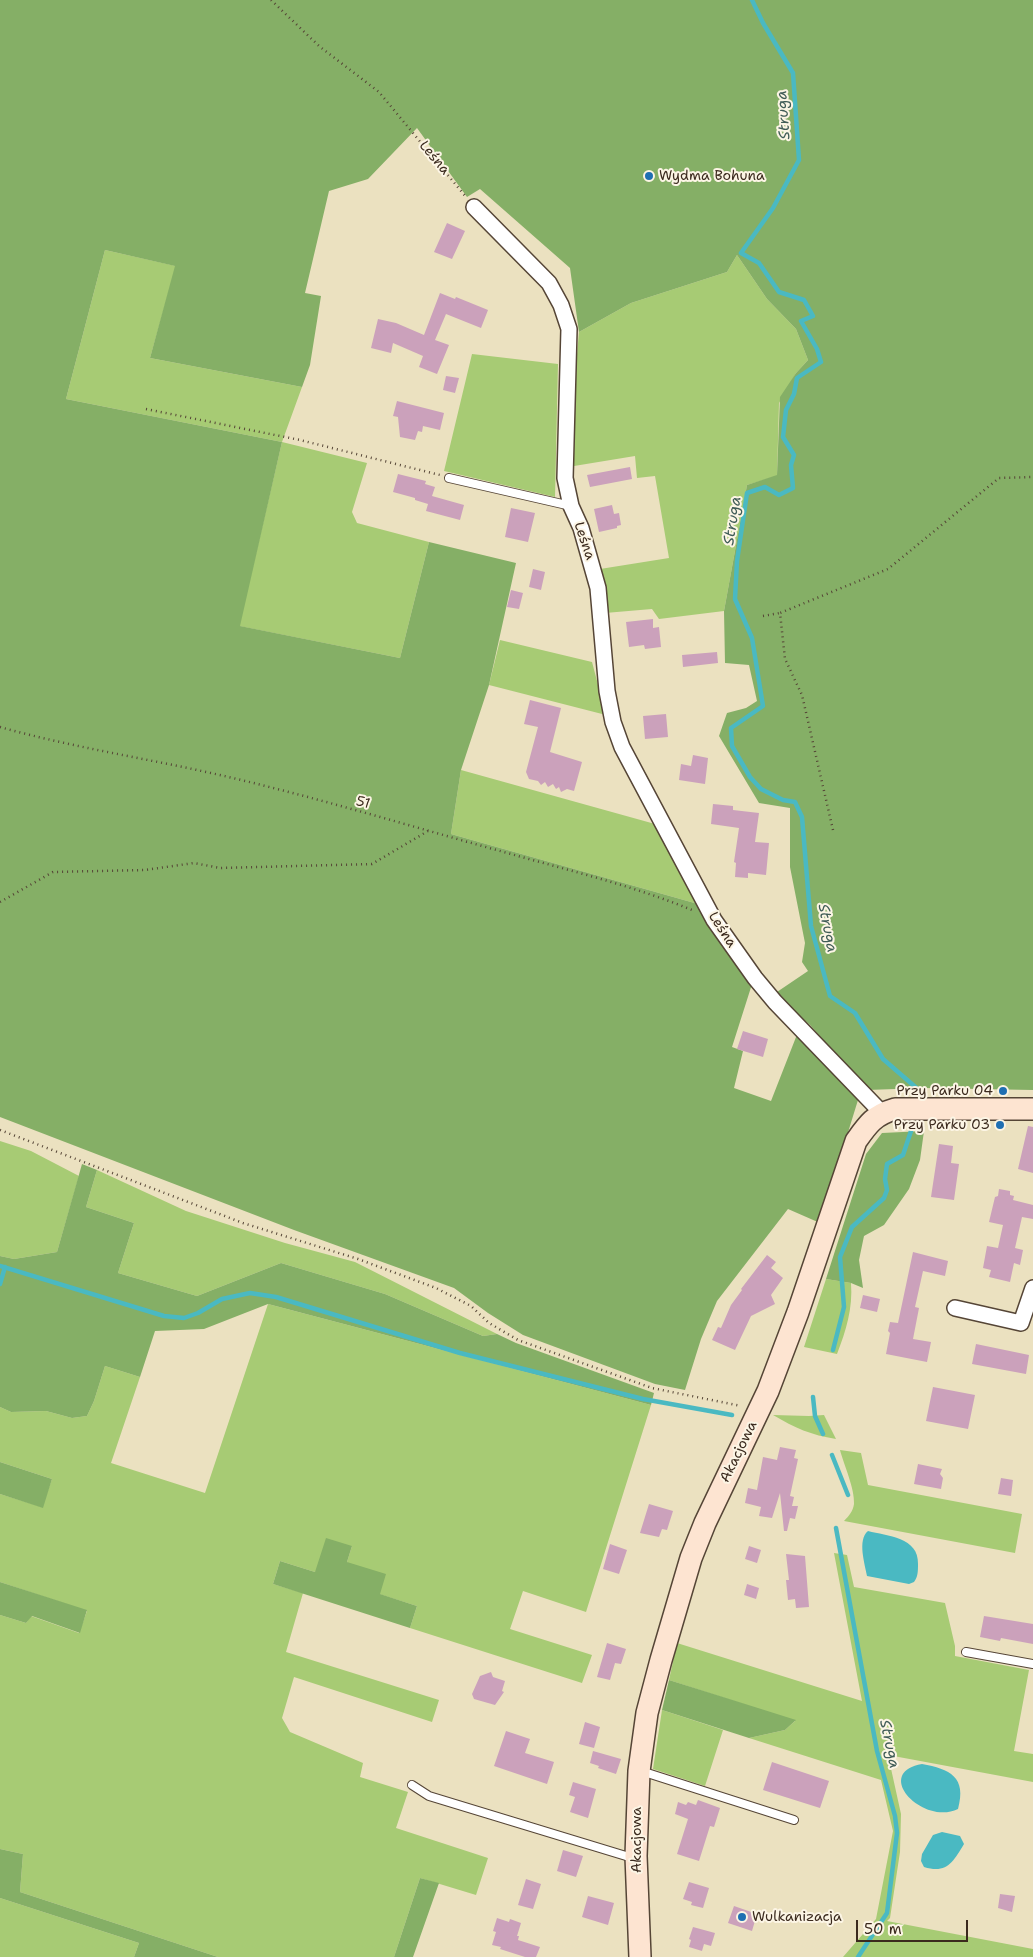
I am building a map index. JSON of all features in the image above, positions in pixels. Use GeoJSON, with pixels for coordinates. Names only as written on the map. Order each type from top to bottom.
{"type":"FeatureCollection","features":[{"type":"Feature","properties":{"kind":"street","name":"Leśna"},"geometry":{"type":"LineString","coordinates":[[474,207],[548,283],[562,305],[569,329],[565,478],[571,506],[581,528],[598,588],[607,691],[613,722],[622,747],[714,920],[755,978],[775,1002],[882,1113]]}},
{"type":"Feature","properties":{"kind":"street"},"geometry":{"type":"LineString","coordinates":[[882,1113],[895,1109],[1033,1109]]}},
{"type":"Feature","properties":{"kind":"street","name":"Akacjowa"},"geometry":{"type":"LineString","coordinates":[[640,1957],[636,1856],[639,1771],[647,1713],[689,1567],[705,1524],[758,1412],[798,1312],[856,1141],[868,1124],[882,1113]]}},
{"type":"Feature","properties":{"kind":"street"},"geometry":{"type":"LineString","coordinates":[[955,1308],[1021,1323],[1033,1288]]}},
{"type":"Feature","properties":{"kind":"lane"},"geometry":{"type":"LineString","coordinates":[[449,478],[571,506]]}},
{"type":"Feature","properties":{"kind":"lane"},"geometry":{"type":"LineString","coordinates":[[966,1652],[1033,1664]]}},
{"type":"Feature","properties":{"kind":"lane"},"geometry":{"type":"LineString","coordinates":[[639,1771],[794,1820]]}},
{"type":"Feature","properties":{"kind":"lane"},"geometry":{"type":"LineString","coordinates":[[412,1785],[429,1796],[626,1856],[636,1856]]}},
{"type":"Feature","properties":{"kind":"path","name":"Leśna"},"geometry":{"type":"LineString","coordinates":[[271,0],[319,46],[379,92],[474,207]]}},
{"type":"Feature","properties":{"kind":"path"},"geometry":{"type":"LineString","coordinates":[[146,409],[300,440],[449,478]]}},
{"type":"Feature","properties":{"kind":"path"},"geometry":{"type":"LineString","coordinates":[[763,616],[780,613],[888,569],[999,478],[1033,477]]}},
{"type":"Feature","properties":{"kind":"path"},"geometry":{"type":"LineString","coordinates":[[780,613],[785,659],[802,695],[833,830]]}},
{"type":"Feature","properties":{"kind":"path","name":"51"},"geometry":{"type":"LineString","coordinates":[[0,727],[44,740],[167,763],[239,779],[660,898],[714,920]]}},
{"type":"Feature","properties":{"kind":"path"},"geometry":{"type":"LineString","coordinates":[[0,902],[53,872],[145,870],[194,863],[220,868],[372,864],[428,831]]}},
{"type":"Feature","properties":{"kind":"path"},"geometry":{"type":"LineString","coordinates":[[0,1130],[243,1222],[358,1259],[436,1288],[471,1306],[489,1323],[518,1340],[652,1388],[750,1408],[758,1412]]}},
{"type":"Feature","properties":{"kind":"green space"},"geometry":{"type":"Polygon","coordinates":[[[0,0],[1033,0],[1033,1090],[924,1088],[867,1090],[810,1025],[774,994],[808,971],[802,962],[805,943],[790,867],[790,808],[759,803],[719,736],[727,713],[746,708],[757,701],[749,665],[725,663],[724,611],[747,485],[777,475],[780,397],[796,373],[808,360],[796,329],[767,299],[737,255],[727,272],[631,303],[579,332],[570,268],[480,189],[467,197],[417,128],[368,179],[329,191],[305,293],[321,296],[310,365],[302,387],[150,358],[175,266],[105,250],[66,399],[282,442],[240,626],[400,658],[429,542],[516,563],[489,685],[461,770],[451,834],[698,904],[714,933],[753,981],[732,1047],[743,1051],[734,1088],[771,1101],[798,1032],[858,1100],[820,1223],[788,1209],[717,1301],[701,1339],[685,1390],[655,1384],[523,1335],[488,1313],[454,1288],[294,1230],[0,1117],[0,0]]]}},
{"type":"Feature","properties":{"kind":"green space"},"geometry":{"type":"Polygon","coordinates":[[[105,250],[176,266],[150,358],[302,387],[282,442],[66,399],[105,250]]]}},
{"type":"Feature","properties":{"kind":"green space"},"geometry":{"type":"Polygon","coordinates":[[[737,255],[767,299],[796,329],[808,360],[796,373],[779,403],[777,476],[747,485],[724,611],[659,619],[652,609],[605,613],[600,569],[669,558],[655,476],[637,478],[635,456],[574,466],[572,410],[579,332],[631,303],[727,272],[737,255]]]}},
{"type":"Feature","properties":{"kind":"green space"},"geometry":{"type":"Polygon","coordinates":[[[472,354],[558,364],[555,497],[444,471],[472,354]]]}},
{"type":"Feature","properties":{"kind":"green space"},"geometry":{"type":"Polygon","coordinates":[[[282,442],[367,463],[352,512],[357,523],[429,542],[400,658],[239,626],[282,442]]]}},
{"type":"Feature","properties":{"kind":"green space"},"geometry":{"type":"Polygon","coordinates":[[[500,640],[592,662],[606,715],[489,685],[500,640]]]}},
{"type":"Feature","properties":{"kind":"green space"},"geometry":{"type":"Polygon","coordinates":[[[461,770],[655,824],[698,904],[451,834],[461,770]]]}},
{"type":"Feature","properties":{"kind":"green space"},"geometry":{"type":"Polygon","coordinates":[[[924,1131],[920,1160],[909,1189],[884,1225],[864,1236],[859,1260],[863,1288],[851,1283],[826,1279],[866,1154],[882,1133],[924,1131]]]}},
{"type":"Feature","properties":{"kind":"green space"},"geometry":{"type":"Polygon","coordinates":[[[0,1141],[31,1151],[79,1176],[57,1252],[14,1259],[0,1256],[0,1141]]]}},
{"type":"Feature","properties":{"kind":"green space"},"geometry":{"type":"Polygon","coordinates":[[[82,1164],[97,1170],[86,1207],[134,1223],[118,1273],[197,1296],[281,1263],[385,1294],[483,1336],[497,1334],[516,1343],[654,1393],[651,1405],[268,1304],[204,1329],[155,1331],[140,1377],[105,1366],[94,1401],[87,1416],[72,1418],[46,1411],[11,1412],[0,1407],[0,1256],[14,1259],[57,1252],[82,1164]]]}},
{"type":"Feature","properties":{"kind":"green space"},"geometry":{"type":"Polygon","coordinates":[[[97,1170],[186,1211],[285,1243],[355,1262],[497,1334],[483,1336],[385,1294],[281,1263],[197,1296],[118,1273],[134,1223],[86,1207],[97,1170]]]}},
{"type":"Feature","properties":{"kind":"green space"},"geometry":{"type":"Polygon","coordinates":[[[826,1279],[851,1283],[848,1319],[837,1354],[804,1347],[826,1279]]]}},
{"type":"Feature","properties":{"kind":"green space"},"geometry":{"type":"Polygon","coordinates":[[[268,1304],[651,1405],[586,1612],[523,1591],[510,1629],[592,1655],[582,1683],[410,1628],[417,1606],[379,1594],[347,1562],[352,1546],[315,1572],[280,1561],[273,1584],[303,1593],[286,1652],[439,1700],[432,1722],[294,1677],[282,1718],[290,1732],[363,1763],[360,1777],[408,1792],[396,1828],[488,1858],[476,1895],[420,1878],[394,1957],[218,1957],[20,1892],[23,1854],[0,1849],[0,1615],[26,1623],[31,1616],[79,1633],[87,1611],[0,1582],[0,1494],[42,1507],[52,1479],[0,1462],[0,1407],[11,1412],[46,1411],[72,1418],[87,1416],[94,1401],[105,1366],[140,1377],[111,1463],[205,1493],[268,1304]]]}},
{"type":"Feature","properties":{"kind":"green space"},"geometry":{"type":"Polygon","coordinates":[[[773,1415],[824,1415],[836,1439],[803,1430],[773,1415]]]}},
{"type":"Feature","properties":{"kind":"green space"},"geometry":{"type":"Polygon","coordinates":[[[840,1450],[861,1453],[868,1485],[1022,1514],[1015,1553],[844,1521],[853,1509],[854,1498],[840,1450]]]}},
{"type":"Feature","properties":{"kind":"green space"},"geometry":{"type":"Polygon","coordinates":[[[0,1462],[52,1479],[43,1508],[0,1494],[0,1462]]]}},
{"type":"Feature","properties":{"kind":"green space"},"geometry":{"type":"Polygon","coordinates":[[[326,1538],[352,1546],[347,1562],[386,1574],[380,1594],[417,1606],[410,1628],[273,1584],[280,1561],[315,1572],[326,1538]]]}},
{"type":"Feature","properties":{"kind":"green space"},"geometry":{"type":"Polygon","coordinates":[[[834,1553],[847,1555],[854,1587],[945,1603],[955,1646],[955,1656],[1029,1670],[1014,1751],[1033,1754],[1033,1782],[888,1755],[901,1814],[900,1852],[890,1918],[887,1921],[1033,1949],[1033,1957],[843,1957],[876,1919],[893,1831],[881,1780],[749,1738],[785,1730],[795,1721],[669,1680],[677,1643],[862,1701],[834,1553]]]}},
{"type":"Feature","properties":{"kind":"green space"},"geometry":{"type":"Polygon","coordinates":[[[0,1582],[87,1610],[80,1633],[32,1616],[26,1623],[0,1615],[0,1582]]]}},
{"type":"Feature","properties":{"kind":"green space"},"geometry":{"type":"Polygon","coordinates":[[[669,1680],[796,1720],[785,1730],[749,1738],[662,1710],[669,1680]]]}},
{"type":"Feature","properties":{"kind":"green space"},"geometry":{"type":"Polygon","coordinates":[[[662,1710],[723,1730],[705,1786],[653,1769],[662,1710]]]}},
{"type":"Feature","properties":{"kind":"green space"},"geometry":{"type":"Polygon","coordinates":[[[0,1849],[23,1854],[20,1892],[218,1957],[134,1957],[139,1943],[0,1898],[0,1849]]]}},
{"type":"Feature","properties":{"kind":"green space"},"geometry":{"type":"Polygon","coordinates":[[[420,1878],[439,1883],[413,1957],[394,1957],[420,1878]]]}},
{"type":"Feature","properties":{"kind":"green space"},"geometry":{"type":"Polygon","coordinates":[[[0,1898],[139,1943],[134,1957],[0,1957],[0,1898]]]}},
{"type":"Feature","properties":{"kind":"water"},"geometry":{"type":"Polygon","coordinates":[[[868,1531],[901,1539],[913,1548],[917,1555],[918,1564],[917,1576],[914,1582],[909,1584],[867,1576],[862,1546],[868,1531]]]}},
{"type":"Feature","properties":{"kind":"water"},"geometry":{"type":"Polygon","coordinates":[[[922,1764],[941,1769],[954,1776],[960,1789],[958,1809],[944,1812],[931,1810],[918,1805],[908,1796],[902,1787],[902,1777],[908,1769],[922,1764]]]}},
{"type":"Feature","properties":{"kind":"water"},"geometry":{"type":"Polygon","coordinates":[[[942,1832],[960,1836],[964,1844],[953,1861],[944,1868],[932,1869],[924,1867],[921,1861],[922,1854],[933,1835],[942,1832]]]}},
{"type":"Feature","properties":{"kind":"building"},"geometry":{"type":"Polygon","coordinates":[[[447,223],[465,231],[452,259],[434,252],[447,223]]]}},
{"type":"Feature","properties":{"kind":"building"},"geometry":{"type":"Polygon","coordinates":[[[440,293],[455,299],[456,297],[488,310],[481,328],[446,314],[435,340],[449,345],[437,374],[419,367],[423,356],[393,343],[391,353],[371,348],[378,319],[396,323],[424,335],[440,293]]]}},
{"type":"Feature","properties":{"kind":"building"},"geometry":{"type":"Polygon","coordinates":[[[446,376],[459,378],[455,393],[443,390],[446,376]]]}},
{"type":"Feature","properties":{"kind":"building"},"geometry":{"type":"Polygon","coordinates":[[[397,401],[444,413],[440,430],[423,426],[422,432],[418,431],[415,440],[400,437],[398,417],[393,416],[397,401]]]}},
{"type":"Feature","properties":{"kind":"building"},"geometry":{"type":"Polygon","coordinates":[[[630,467],[632,479],[590,487],[587,475],[630,467]]]}},
{"type":"Feature","properties":{"kind":"building"},"geometry":{"type":"Polygon","coordinates":[[[398,474],[426,481],[425,484],[435,487],[432,496],[464,505],[460,520],[426,511],[428,504],[393,492],[398,474]]]}},
{"type":"Feature","properties":{"kind":"building"},"geometry":{"type":"Polygon","coordinates":[[[612,505],[614,514],[619,513],[621,525],[617,526],[617,528],[599,532],[594,509],[612,505]]]}},
{"type":"Feature","properties":{"kind":"building"},"geometry":{"type":"Polygon","coordinates":[[[511,508],[535,513],[528,542],[505,537],[511,508]]]}},
{"type":"Feature","properties":{"kind":"building"},"geometry":{"type":"Polygon","coordinates":[[[533,569],[545,572],[541,590],[529,587],[533,569]]]}},
{"type":"Feature","properties":{"kind":"building"},"geometry":{"type":"Polygon","coordinates":[[[511,590],[523,593],[519,609],[507,607],[511,590]]]}},
{"type":"Feature","properties":{"kind":"building"},"geometry":{"type":"Polygon","coordinates":[[[653,619],[653,628],[659,627],[661,647],[645,649],[644,645],[629,647],[626,622],[653,619]]]}},
{"type":"Feature","properties":{"kind":"building"},"geometry":{"type":"Polygon","coordinates":[[[717,652],[718,663],[683,667],[682,655],[717,652]]]}},
{"type":"Feature","properties":{"kind":"building"},"geometry":{"type":"Polygon","coordinates":[[[530,700],[561,708],[550,752],[582,762],[574,791],[567,789],[561,792],[559,787],[556,789],[553,784],[548,787],[545,782],[541,785],[538,781],[529,779],[526,772],[538,727],[524,724],[530,700]]]}},
{"type":"Feature","properties":{"kind":"building"},"geometry":{"type":"Polygon","coordinates":[[[666,714],[668,737],[645,739],[643,716],[666,714]]]}},
{"type":"Feature","properties":{"kind":"building"},"geometry":{"type":"Polygon","coordinates":[[[693,755],[708,758],[705,784],[679,780],[681,764],[691,766],[693,755]]]}},
{"type":"Feature","properties":{"kind":"building"},"geometry":{"type":"Polygon","coordinates":[[[713,804],[733,806],[733,810],[759,813],[755,842],[769,843],[766,875],[748,873],[748,878],[735,877],[736,863],[734,862],[739,828],[711,824],[713,804]]]}},
{"type":"Feature","properties":{"kind":"building"},"geometry":{"type":"Polygon","coordinates":[[[743,1031],[768,1039],[763,1057],[737,1049],[743,1031]]]}},
{"type":"Feature","properties":{"kind":"building"},"geometry":{"type":"Polygon","coordinates":[[[1028,1126],[1033,1127],[1033,1173],[1018,1169],[1028,1126]]]}},
{"type":"Feature","properties":{"kind":"building"},"geometry":{"type":"Polygon","coordinates":[[[939,1144],[953,1146],[951,1163],[959,1164],[954,1200],[931,1197],[939,1144]]]}},
{"type":"Feature","properties":{"kind":"building"},"geometry":{"type":"Polygon","coordinates":[[[999,1189],[1010,1191],[1010,1195],[1014,1196],[1013,1200],[1033,1205],[1033,1219],[1022,1217],[1015,1248],[1023,1250],[1020,1265],[1014,1263],[1010,1282],[989,1277],[991,1270],[983,1268],[987,1246],[998,1248],[1003,1225],[989,1222],[995,1197],[998,1196],[999,1189]]]}},
{"type":"Feature","properties":{"kind":"building"},"geometry":{"type":"Polygon","coordinates":[[[913,1252],[948,1261],[945,1276],[923,1271],[915,1307],[919,1308],[913,1339],[931,1342],[927,1362],[886,1354],[890,1322],[898,1323],[913,1252]]]}},
{"type":"Feature","properties":{"kind":"building"},"geometry":{"type":"Polygon","coordinates":[[[767,1255],[776,1262],[771,1268],[783,1278],[771,1295],[775,1304],[751,1316],[735,1350],[712,1340],[718,1327],[721,1328],[731,1305],[741,1289],[767,1255]]]}},
{"type":"Feature","properties":{"kind":"building"},"geometry":{"type":"Polygon","coordinates":[[[863,1295],[880,1299],[877,1312],[860,1308],[863,1295]]]}},
{"type":"Feature","properties":{"kind":"building"},"geometry":{"type":"Polygon","coordinates":[[[976,1344],[1029,1355],[1026,1374],[972,1364],[976,1344]]]}},
{"type":"Feature","properties":{"kind":"building"},"geometry":{"type":"Polygon","coordinates":[[[933,1387],[975,1395],[968,1429],[926,1421],[933,1387]]]}},
{"type":"Feature","properties":{"kind":"building"},"geometry":{"type":"Polygon","coordinates":[[[780,1447],[796,1450],[794,1458],[798,1459],[790,1496],[794,1497],[792,1506],[798,1506],[795,1519],[790,1518],[787,1531],[784,1531],[780,1493],[772,1518],[759,1516],[761,1507],[745,1503],[748,1488],[757,1490],[763,1457],[777,1460],[780,1447]]]}},
{"type":"Feature","properties":{"kind":"building"},"geometry":{"type":"Polygon","coordinates":[[[918,1464],[942,1469],[940,1474],[943,1478],[941,1489],[914,1484],[918,1464]]]}},
{"type":"Feature","properties":{"kind":"building"},"geometry":{"type":"Polygon","coordinates":[[[1001,1478],[1013,1480],[1011,1496],[998,1494],[1001,1478]]]}},
{"type":"Feature","properties":{"kind":"building"},"geometry":{"type":"Polygon","coordinates":[[[649,1504],[673,1511],[667,1530],[662,1529],[659,1537],[640,1533],[649,1504]]]}},
{"type":"Feature","properties":{"kind":"building"},"geometry":{"type":"Polygon","coordinates":[[[610,1544],[627,1550],[619,1574],[603,1569],[610,1544]]]}},
{"type":"Feature","properties":{"kind":"building"},"geometry":{"type":"Polygon","coordinates":[[[749,1546],[761,1550],[757,1563],[745,1559],[749,1546]]]}},
{"type":"Feature","properties":{"kind":"building"},"geometry":{"type":"Polygon","coordinates":[[[786,1554],[805,1556],[809,1607],[796,1608],[795,1599],[788,1600],[786,1580],[789,1580],[786,1554]]]}},
{"type":"Feature","properties":{"kind":"building"},"geometry":{"type":"Polygon","coordinates":[[[747,1584],[759,1588],[756,1599],[744,1595],[747,1584]]]}},
{"type":"Feature","properties":{"kind":"building"},"geometry":{"type":"Polygon","coordinates":[[[984,1616],[1033,1624],[1033,1644],[1001,1638],[1000,1641],[980,1637],[984,1616]]]}},
{"type":"Feature","properties":{"kind":"building"},"geometry":{"type":"Polygon","coordinates":[[[607,1643],[626,1649],[621,1664],[615,1663],[610,1680],[597,1677],[607,1643]]]}},
{"type":"Feature","properties":{"kind":"building"},"geometry":{"type":"Polygon","coordinates":[[[491,1672],[493,1677],[505,1681],[502,1691],[504,1692],[495,1705],[474,1699],[472,1694],[480,1676],[491,1672]]]}},
{"type":"Feature","properties":{"kind":"building"},"geometry":{"type":"Polygon","coordinates":[[[585,1722],[600,1727],[594,1748],[579,1744],[585,1722]]]}},
{"type":"Feature","properties":{"kind":"building"},"geometry":{"type":"Polygon","coordinates":[[[506,1731],[530,1739],[525,1753],[554,1762],[547,1784],[494,1766],[506,1731]]]}},
{"type":"Feature","properties":{"kind":"building"},"geometry":{"type":"Polygon","coordinates":[[[593,1751],[621,1759],[616,1774],[590,1763],[593,1751]]]}},
{"type":"Feature","properties":{"kind":"building"},"geometry":{"type":"Polygon","coordinates":[[[772,1762],[829,1781],[820,1808],[763,1790],[772,1762]]]}},
{"type":"Feature","properties":{"kind":"building"},"geometry":{"type":"Polygon","coordinates":[[[573,1782],[596,1789],[588,1818],[570,1812],[575,1797],[569,1795],[573,1782]]]}},
{"type":"Feature","properties":{"kind":"building"},"geometry":{"type":"Polygon","coordinates":[[[698,1800],[720,1808],[714,1827],[710,1826],[699,1861],[677,1854],[688,1819],[675,1814],[678,1802],[686,1805],[688,1802],[696,1805],[698,1800]]]}},
{"type":"Feature","properties":{"kind":"building"},"geometry":{"type":"Polygon","coordinates":[[[563,1850],[583,1856],[576,1877],[557,1871],[563,1850]]]}},
{"type":"Feature","properties":{"kind":"building"},"geometry":{"type":"Polygon","coordinates":[[[526,1879],[541,1884],[533,1909],[518,1905],[526,1879]]]}},
{"type":"Feature","properties":{"kind":"building"},"geometry":{"type":"Polygon","coordinates":[[[689,1882],[709,1888],[703,1908],[691,1905],[692,1902],[683,1899],[689,1882]]]}},
{"type":"Feature","properties":{"kind":"building"},"geometry":{"type":"Polygon","coordinates":[[[1000,1894],[1015,1896],[1012,1912],[998,1908],[1000,1894]]]}},
{"type":"Feature","properties":{"kind":"building"},"geometry":{"type":"Polygon","coordinates":[[[588,1896],[614,1903],[608,1925],[582,1917],[588,1896]]]}},
{"type":"Feature","properties":{"kind":"building"},"geometry":{"type":"Polygon","coordinates":[[[734,1906],[757,1914],[752,1931],[728,1923],[734,1906]]]}},
{"type":"Feature","properties":{"kind":"building"},"geometry":{"type":"Polygon","coordinates":[[[497,1918],[509,1922],[510,1919],[521,1923],[517,1936],[519,1936],[518,1940],[540,1947],[536,1957],[525,1957],[492,1945],[496,1932],[493,1931],[497,1918]]]}},
{"type":"Feature","properties":{"kind":"building"},"geometry":{"type":"Polygon","coordinates":[[[693,1927],[715,1933],[711,1946],[704,1944],[702,1951],[689,1947],[691,1940],[689,1939],[693,1927]]]}},
{"type":"Feature","properties":{"kind":"waterway","name":"Struga"},"geometry":{"type":"LineString","coordinates":[[752,0],[763,23],[793,73],[799,160],[773,208],[741,253],[759,263],[779,292],[804,300],[813,316],[801,321],[817,349],[821,362],[797,378],[794,394],[786,410],[783,437],[794,455],[791,465],[793,488],[779,495],[765,487],[747,493],[737,561],[735,599],[752,638],[763,706],[731,728],[732,746],[750,777],[761,789],[783,800],[795,802],[802,817],[811,926],[830,996],[855,1013],[883,1059],[920,1091]]}},
{"type":"Feature","properties":{"kind":"waterway","name":"Struga"},"geometry":{"type":"LineString","coordinates":[[833,1350],[844,1307],[840,1257],[852,1227],[884,1198],[887,1190],[885,1179],[887,1164],[903,1155],[912,1128]]}},
{"type":"Feature","properties":{"kind":"waterway"},"geometry":{"type":"LineString","coordinates":[[0,1266],[164,1316],[184,1318],[198,1313],[222,1299],[250,1293],[276,1297],[460,1353],[643,1399],[732,1415]]}},
{"type":"Feature","properties":{"kind":"waterway"},"geometry":{"type":"LineString","coordinates":[[0,1284],[5,1267]]}},
{"type":"Feature","properties":{"kind":"waterway","name":"Struga"},"geometry":{"type":"LineString","coordinates":[[813,1397],[815,1416],[823,1434]]}},
{"type":"Feature","properties":{"kind":"waterway","name":"Struga"},"geometry":{"type":"LineString","coordinates":[[832,1455],[848,1495]]}},
{"type":"Feature","properties":{"kind":"waterway","name":"Struga"},"geometry":{"type":"LineString","coordinates":[[836,1528],[877,1751],[895,1816],[897,1833],[887,1913],[858,1957]]}},
{"type":"Feature","properties":{"kind":"place","name":"Wydma Bohuna"},"geometry":{"type":"Point","coordinates":[649,176]}},
{"type":"Feature","properties":{"kind":"place","name":"Przy Parku 04"},"geometry":{"type":"Point","coordinates":[1003,1091]}},
{"type":"Feature","properties":{"kind":"place","name":"Przy Parku 03"},"geometry":{"type":"Point","coordinates":[1000,1125]}},
{"type":"Feature","properties":{"kind":"place","name":"Wulkanizacja"},"geometry":{"type":"Point","coordinates":[742,1917]}}]}
